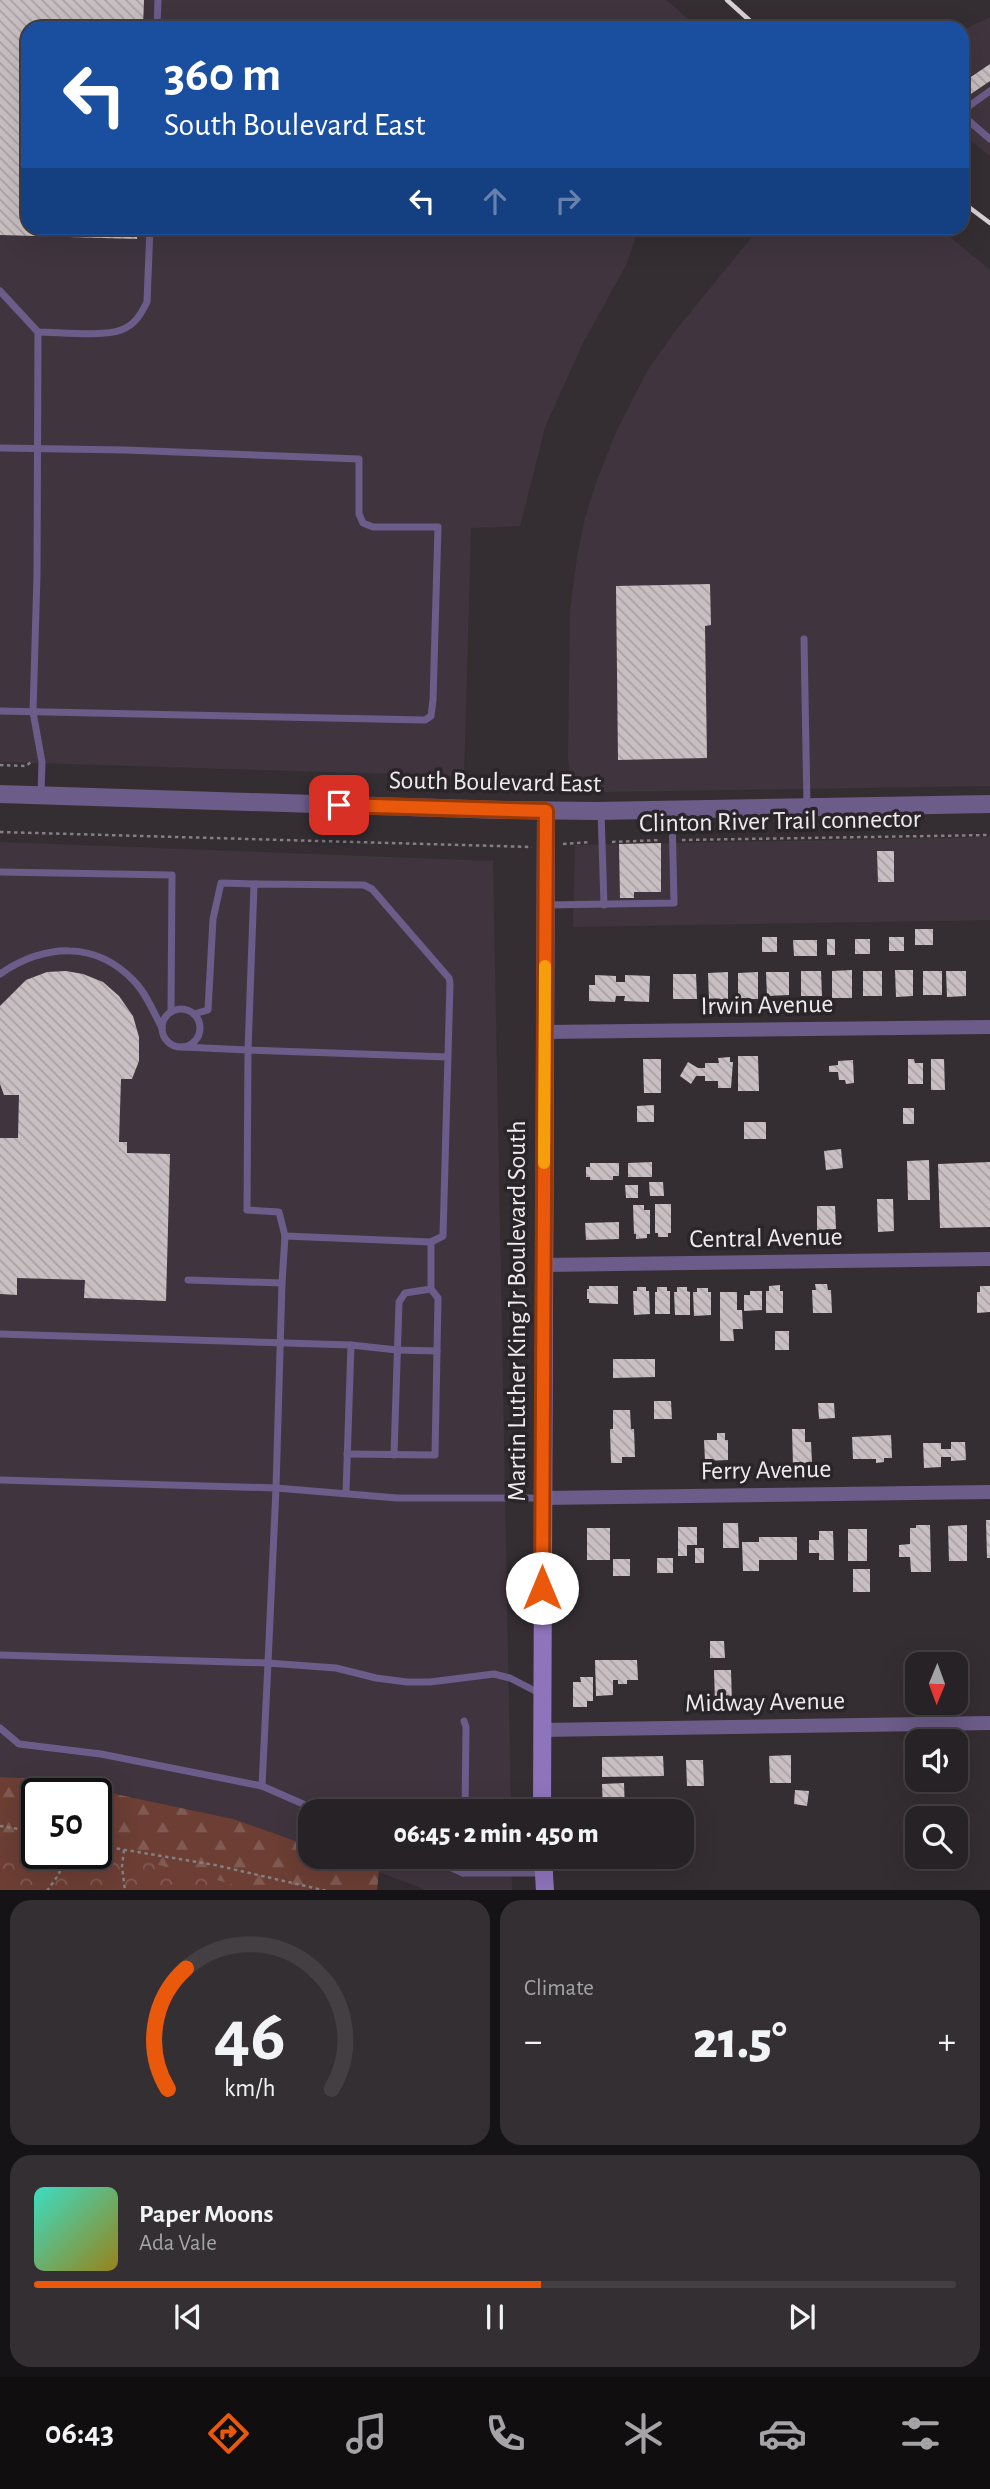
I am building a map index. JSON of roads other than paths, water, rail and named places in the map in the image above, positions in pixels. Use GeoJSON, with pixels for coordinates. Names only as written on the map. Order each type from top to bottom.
{"type":"FeatureCollection","features":[{"type":"Feature","properties":{"kind":"main road","name":"Martin Luther King Jr Boulevard South"},"geometry":{"type":"LineString","coordinates":[[541,1799],[546,811]]}},
{"type":"Feature","properties":{"kind":"street","name":"South Boulevard East"},"geometry":{"type":"LineString","coordinates":[[0,794],[546,811],[990,804]]}},
{"type":"Feature","properties":{"kind":"street","name":"Irwin Avenue"},"geometry":{"type":"LineString","coordinates":[[545,1032],[990,1027]]}},
{"type":"Feature","properties":{"kind":"street","name":"Central Avenue"},"geometry":{"type":"LineString","coordinates":[[543,1265],[990,1259]]}},
{"type":"Feature","properties":{"kind":"street","name":"Ferry Avenue"},"geometry":{"type":"LineString","coordinates":[[542,1498],[990,1492]]}},
{"type":"Feature","properties":{"kind":"street","name":"Midway Avenue"},"geometry":{"type":"LineString","coordinates":[[541,1730],[990,1723]]}},
{"type":"Feature","properties":{"kind":"lane"},"geometry":{"type":"LineString","coordinates":[[157,21],[158,0]]}},
{"type":"Feature","properties":{"kind":"lane"},"geometry":{"type":"LineString","coordinates":[[969,108],[990,91]]}},
{"type":"Feature","properties":{"kind":"lane"},"geometry":{"type":"LineString","coordinates":[[969,119],[989,136]]}},
{"type":"Feature","properties":{"kind":"lane"},"geometry":{"type":"LineString","coordinates":[[38,331],[108,333],[121,331],[134,323],[146,302],[150,235]]}},
{"type":"Feature","properties":{"kind":"lane"},"geometry":{"type":"LineString","coordinates":[[0,291],[38,331],[33,712],[42,762],[41,795]]}},
{"type":"Feature","properties":{"kind":"lane"},"geometry":{"type":"LineString","coordinates":[[0,449],[359,459],[359,514],[363,523],[373,527],[439,527],[433,700],[431,716],[425,720],[0,711]]}},
{"type":"Feature","properties":{"kind":"lane"},"geometry":{"type":"LineString","coordinates":[[804,639],[807,807]]}},
{"type":"Feature","properties":{"kind":"lane"},"geometry":{"type":"LineString","coordinates":[[545,905],[674,903],[672,810]]}},
{"type":"Feature","properties":{"kind":"lane"},"geometry":{"type":"LineString","coordinates":[[601,811],[604,905]]}},
{"type":"Feature","properties":{"kind":"lane"},"geometry":{"type":"LineString","coordinates":[[0,872],[172,875],[171,1012]]}},
{"type":"Feature","properties":{"kind":"lane"},"geometry":{"type":"LineString","coordinates":[[194,1014],[208,1010],[213,919],[221,883],[365,886],[372,890],[449,978],[443,1236],[431,1242],[285,1236]]}},
{"type":"Feature","properties":{"kind":"lane"},"geometry":{"type":"LineString","coordinates":[[256,884],[253,888],[246,1208],[249,1212],[279,1212],[285,1236],[262,1786]]}},
{"type":"Feature","properties":{"kind":"lane"},"geometry":{"type":"LineString","coordinates":[[0,974],[19,960],[40,953],[65,950],[92,954],[116,965],[136,982],[166,1040],[183,1047],[448,1057]]}},
{"type":"Feature","properties":{"kind":"lane"},"geometry":{"type":"LineString","coordinates":[[162,1028],[171,1012],[183,1009],[194,1014],[200,1031],[194,1042],[183,1047]]}},
{"type":"Feature","properties":{"kind":"lane"},"geometry":{"type":"LineString","coordinates":[[347,1454],[435,1455],[438,1298],[430,1289],[431,1242]]}},
{"type":"Feature","properties":{"kind":"lane"},"geometry":{"type":"LineString","coordinates":[[188,1280],[282,1283]]}},
{"type":"Feature","properties":{"kind":"lane"},"geometry":{"type":"LineString","coordinates":[[394,1455],[399,1302],[405,1293],[430,1289]]}},
{"type":"Feature","properties":{"kind":"lane"},"geometry":{"type":"LineString","coordinates":[[0,1334],[437,1350]]}},
{"type":"Feature","properties":{"kind":"lane"},"geometry":{"type":"LineString","coordinates":[[346,1493],[351,1345]]}},
{"type":"Feature","properties":{"kind":"lane"},"geometry":{"type":"LineString","coordinates":[[0,1480],[276,1488],[397,1498],[542,1498]]}},
{"type":"Feature","properties":{"kind":"lane"},"geometry":{"type":"LineString","coordinates":[[0,1655],[268,1663],[336,1668],[407,1682],[494,1675],[504,1676],[541,1695]]}},
{"type":"Feature","properties":{"kind":"lane"},"geometry":{"type":"LineString","coordinates":[[464,1721],[467,1727],[465,1799]]}},
{"type":"Feature","properties":{"kind":"lane"},"geometry":{"type":"LineString","coordinates":[[0,1728],[19,1744],[101,1754],[262,1786],[298,1802]]}},
{"type":"Feature","properties":{"kind":"lane"},"geometry":{"type":"LineString","coordinates":[[454,1869],[463,1873],[544,1873]]}},
{"type":"Feature","properties":{"kind":"railway"},"geometry":{"type":"LineString","coordinates":[[727,0],[750,21]]}},
{"type":"Feature","properties":{"kind":"railway"},"geometry":{"type":"LineString","coordinates":[[969,207],[990,223]]}}]}
